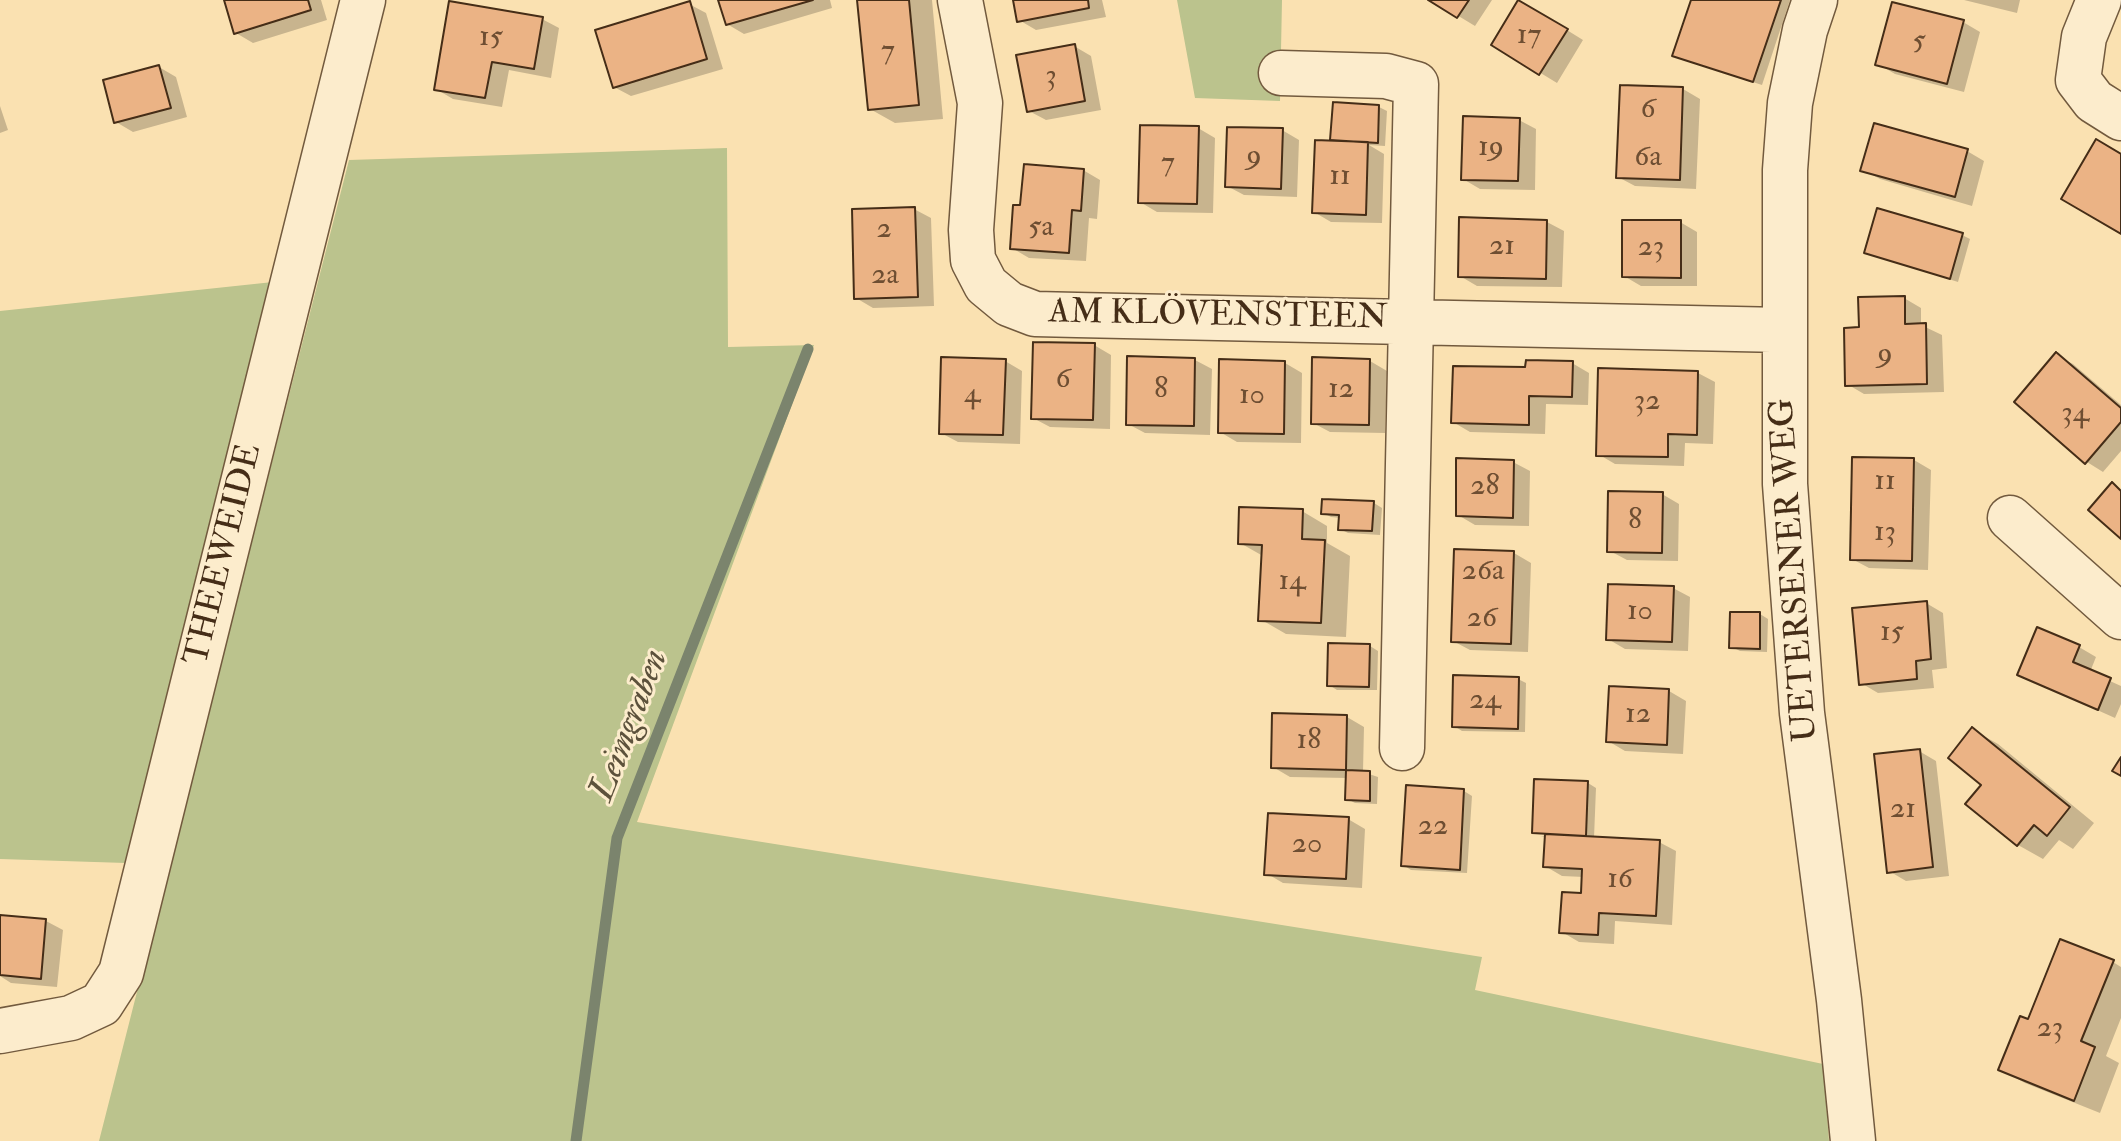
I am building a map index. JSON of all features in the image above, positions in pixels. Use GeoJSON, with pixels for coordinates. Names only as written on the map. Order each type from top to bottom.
{"type":"FeatureCollection","features":[{"type":"Feature","properties":{"kind":"street","name":"THEEWEIDE"},"geometry":{"type":"LineString","coordinates":[[0,1031],[71,1018],[101,1004],[121,973],[363,0]]}},
{"type":"Feature","properties":{"kind":"street","name":"AM KLÖVENSTEEN"},"geometry":{"type":"LineString","coordinates":[[960,0],[980,103],[971,230],[973,260],[986,285],[1009,304],[1035,314],[1783,330]]}},
{"type":"Feature","properties":{"kind":"street","name":"UETERSENER WEG"},"geometry":{"type":"LineString","coordinates":[[1815,0],[1805,30],[1790,103],[1785,170],[1785,484],[1802,713],[1839,1000],[1853,1141]]}},
{"type":"Feature","properties":{"kind":"street"},"geometry":{"type":"LineString","coordinates":[[2099,0],[2084,37],[2078,80],[2094,101],[2121,118]]}},
{"type":"Feature","properties":{"kind":"street","name":"AM KLÖVENSTEEN"},"geometry":{"type":"LineString","coordinates":[[1281,73],[1386,76],[1416,84],[1402,748]]}},
{"type":"Feature","properties":{"kind":"street"},"geometry":{"type":"LineString","coordinates":[[2010,518],[2121,617]]}},
{"type":"Feature","properties":{"kind":"green space"},"geometry":{"type":"Polygon","coordinates":[[[1177,0],[1282,0],[1280,101],[1195,98],[1177,0]]]}},
{"type":"Feature","properties":{"kind":"green space"},"geometry":{"type":"Polygon","coordinates":[[[727,148],[728,347],[814,345],[637,822],[1482,957],[1475,990],[1823,1064],[1829,1141],[99,1141],[349,160],[727,148]]]}},
{"type":"Feature","properties":{"kind":"green space"},"geometry":{"type":"Polygon","coordinates":[[[273,282],[126,863],[0,859],[0,311],[273,282]]]}},
{"type":"Feature","properties":{"kind":"building"},"geometry":{"type":"Polygon","coordinates":[[[224,0],[308,0],[311,10],[234,34],[224,0]]]}},
{"type":"Feature","properties":{"kind":"building"},"geometry":{"type":"Polygon","coordinates":[[[718,0],[813,0],[726,25],[718,0]]]}},
{"type":"Feature","properties":{"kind":"building"},"geometry":{"type":"Polygon","coordinates":[[[857,0],[909,0],[919,105],[868,110],[857,0]]]}},
{"type":"Feature","properties":{"kind":"building"},"geometry":{"type":"Polygon","coordinates":[[[1013,0],[1088,0],[1089,8],[1017,22],[1013,0]]]}},
{"type":"Feature","properties":{"kind":"building"},"geometry":{"type":"Polygon","coordinates":[[[1428,0],[1469,0],[1457,18],[1428,0]]]}},
{"type":"Feature","properties":{"kind":"building"},"geometry":{"type":"Polygon","coordinates":[[[1518,0],[1568,29],[1539,75],[1491,45],[1518,0]]]}},
{"type":"Feature","properties":{"kind":"building"},"geometry":{"type":"Polygon","coordinates":[[[1691,0],[1781,0],[1753,82],[1672,56],[1691,0]]]}},
{"type":"Feature","properties":{"kind":"building"},"geometry":{"type":"Polygon","coordinates":[[[449,1],[543,17],[534,69],[492,62],[485,98],[434,90],[449,1]]]}},
{"type":"Feature","properties":{"kind":"building"},"geometry":{"type":"Polygon","coordinates":[[[690,1],[707,59],[613,88],[595,30],[690,1]]]}},
{"type":"Feature","properties":{"kind":"building"},"geometry":{"type":"Polygon","coordinates":[[[1892,2],[1964,20],[1947,84],[1875,65],[1892,2]]]}},
{"type":"Feature","properties":{"kind":"building"},"geometry":{"type":"Polygon","coordinates":[[[1075,44],[1085,101],[1027,112],[1016,55],[1075,44]]]}},
{"type":"Feature","properties":{"kind":"building"},"geometry":{"type":"Polygon","coordinates":[[[159,65],[171,108],[114,123],[103,80],[159,65]]]}},
{"type":"Feature","properties":{"kind":"building"},"geometry":{"type":"Polygon","coordinates":[[[1620,85],[1683,87],[1680,180],[1616,178],[1620,85]]]}},
{"type":"Feature","properties":{"kind":"building"},"geometry":{"type":"Polygon","coordinates":[[[1333,102],[1379,105],[1378,143],[1330,140],[1333,102]]]}},
{"type":"Feature","properties":{"kind":"building"},"geometry":{"type":"Polygon","coordinates":[[[1463,116],[1520,118],[1518,181],[1461,180],[1463,116]]]}},
{"type":"Feature","properties":{"kind":"building"},"geometry":{"type":"Polygon","coordinates":[[[1874,123],[1968,149],[1955,197],[1860,171],[1874,123]]]}},
{"type":"Feature","properties":{"kind":"building"},"geometry":{"type":"Polygon","coordinates":[[[1140,125],[1199,126],[1197,204],[1138,203],[1140,125]]]}},
{"type":"Feature","properties":{"kind":"building"},"geometry":{"type":"Polygon","coordinates":[[[1227,127],[1283,128],[1281,189],[1225,187],[1227,127]]]}},
{"type":"Feature","properties":{"kind":"building"},"geometry":{"type":"Polygon","coordinates":[[[2096,139],[2121,154],[2121,234],[2061,199],[2096,139]]]}},
{"type":"Feature","properties":{"kind":"building"},"geometry":{"type":"Polygon","coordinates":[[[1315,140],[1368,142],[1366,215],[1312,213],[1315,140]]]}},
{"type":"Feature","properties":{"kind":"building"},"geometry":{"type":"Polygon","coordinates":[[[1024,164],[1084,169],[1081,211],[1072,210],[1069,253],[1010,249],[1013,205],[1020,205],[1024,164]]]}},
{"type":"Feature","properties":{"kind":"building"},"geometry":{"type":"Polygon","coordinates":[[[915,207],[918,297],[854,299],[852,209],[915,207]]]}},
{"type":"Feature","properties":{"kind":"building"},"geometry":{"type":"Polygon","coordinates":[[[1877,208],[1963,233],[1950,279],[1864,253],[1877,208]]]}},
{"type":"Feature","properties":{"kind":"building"},"geometry":{"type":"Polygon","coordinates":[[[1459,217],[1547,220],[1546,279],[1458,277],[1459,217]]]}},
{"type":"Feature","properties":{"kind":"building"},"geometry":{"type":"Polygon","coordinates":[[[1622,220],[1681,220],[1681,278],[1622,277],[1622,220]]]}},
{"type":"Feature","properties":{"kind":"building"},"geometry":{"type":"Polygon","coordinates":[[[1905,296],[1905,324],[1926,323],[1927,384],[1845,386],[1844,328],[1859,327],[1858,297],[1905,296]]]}},
{"type":"Feature","properties":{"kind":"building"},"geometry":{"type":"Polygon","coordinates":[[[1033,342],[1095,343],[1093,420],[1031,419],[1033,342]]]}},
{"type":"Feature","properties":{"kind":"building"},"geometry":{"type":"Polygon","coordinates":[[[2056,352],[2121,408],[2121,422],[2085,464],[2014,402],[2056,352]]]}},
{"type":"Feature","properties":{"kind":"building"},"geometry":{"type":"Polygon","coordinates":[[[1127,356],[1195,358],[1194,426],[1126,425],[1127,356]]]}},
{"type":"Feature","properties":{"kind":"building"},"geometry":{"type":"Polygon","coordinates":[[[941,357],[1006,359],[1003,435],[939,434],[941,357]]]}},
{"type":"Feature","properties":{"kind":"building"},"geometry":{"type":"Polygon","coordinates":[[[1312,357],[1370,359],[1369,425],[1311,424],[1312,357]]]}},
{"type":"Feature","properties":{"kind":"building"},"geometry":{"type":"Polygon","coordinates":[[[1219,359],[1285,361],[1284,434],[1218,433],[1219,359]]]}},
{"type":"Feature","properties":{"kind":"building"},"geometry":{"type":"Polygon","coordinates":[[[1526,360],[1573,361],[1572,397],[1529,396],[1529,425],[1451,423],[1453,366],[1525,367],[1526,360]]]}},
{"type":"Feature","properties":{"kind":"building"},"geometry":{"type":"Polygon","coordinates":[[[1598,368],[1698,371],[1697,435],[1668,434],[1668,457],[1596,456],[1598,368]]]}},
{"type":"Feature","properties":{"kind":"building"},"geometry":{"type":"Polygon","coordinates":[[[1852,457],[1914,458],[1912,561],[1850,560],[1852,457]]]}},
{"type":"Feature","properties":{"kind":"building"},"geometry":{"type":"Polygon","coordinates":[[[1456,458],[1514,460],[1513,518],[1456,516],[1456,458]]]}},
{"type":"Feature","properties":{"kind":"building"},"geometry":{"type":"Polygon","coordinates":[[[2112,482],[2121,491],[2121,539],[2088,510],[2112,482]]]}},
{"type":"Feature","properties":{"kind":"building"},"geometry":{"type":"Polygon","coordinates":[[[1608,491],[1663,492],[1662,553],[1607,552],[1608,491]]]}},
{"type":"Feature","properties":{"kind":"building"},"geometry":{"type":"Polygon","coordinates":[[[1322,499],[1374,501],[1372,531],[1338,530],[1339,515],[1321,514],[1322,499]]]}},
{"type":"Feature","properties":{"kind":"building"},"geometry":{"type":"Polygon","coordinates":[[[1239,507],[1303,509],[1302,539],[1325,540],[1321,623],[1258,621],[1262,545],[1238,544],[1239,507]]]}},
{"type":"Feature","properties":{"kind":"building"},"geometry":{"type":"Polygon","coordinates":[[[1454,549],[1514,551],[1511,644],[1451,642],[1454,549]]]}},
{"type":"Feature","properties":{"kind":"building"},"geometry":{"type":"Polygon","coordinates":[[[1608,584],[1674,586],[1672,642],[1606,640],[1608,584]]]}},
{"type":"Feature","properties":{"kind":"building"},"geometry":{"type":"Polygon","coordinates":[[[1927,601],[1931,659],[1916,661],[1917,679],[1859,685],[1852,608],[1927,601]]]}},
{"type":"Feature","properties":{"kind":"building"},"geometry":{"type":"Polygon","coordinates":[[[1730,612],[1760,612],[1760,649],[1729,648],[1730,612]]]}},
{"type":"Feature","properties":{"kind":"building"},"geometry":{"type":"Polygon","coordinates":[[[2037,627],[2080,645],[2073,662],[2111,678],[2098,710],[2017,675],[2037,627]]]}},
{"type":"Feature","properties":{"kind":"building"},"geometry":{"type":"Polygon","coordinates":[[[1328,643],[1370,644],[1369,687],[1327,686],[1328,643]]]}},
{"type":"Feature","properties":{"kind":"building"},"geometry":{"type":"Polygon","coordinates":[[[1453,675],[1519,677],[1518,729],[1452,727],[1453,675]]]}},
{"type":"Feature","properties":{"kind":"building"},"geometry":{"type":"Polygon","coordinates":[[[1609,686],[1669,689],[1667,745],[1606,742],[1609,686]]]}},
{"type":"Feature","properties":{"kind":"building"},"geometry":{"type":"Polygon","coordinates":[[[1272,713],[1347,715],[1346,770],[1271,768],[1272,713]]]}},
{"type":"Feature","properties":{"kind":"building"},"geometry":{"type":"Polygon","coordinates":[[[1972,727],[2070,807],[2047,836],[2034,825],[2017,846],[1965,804],[1981,785],[1948,758],[1972,727]]]}},
{"type":"Feature","properties":{"kind":"building"},"geometry":{"type":"Polygon","coordinates":[[[1920,749],[1933,867],[1887,873],[1874,754],[1920,749]]]}},
{"type":"Feature","properties":{"kind":"building"},"geometry":{"type":"Polygon","coordinates":[[[2121,757],[2121,776],[2112,771],[2121,757]]]}},
{"type":"Feature","properties":{"kind":"building"},"geometry":{"type":"Polygon","coordinates":[[[1346,770],[1370,771],[1370,801],[1345,800],[1346,770]]]}},
{"type":"Feature","properties":{"kind":"building"},"geometry":{"type":"Polygon","coordinates":[[[1534,779],[1588,781],[1586,836],[1532,833],[1534,779]]]}},
{"type":"Feature","properties":{"kind":"building"},"geometry":{"type":"Polygon","coordinates":[[[1406,785],[1464,789],[1460,870],[1401,866],[1406,785]]]}},
{"type":"Feature","properties":{"kind":"building"},"geometry":{"type":"Polygon","coordinates":[[[1268,813],[1349,817],[1346,879],[1264,875],[1268,813]]]}},
{"type":"Feature","properties":{"kind":"building"},"geometry":{"type":"Polygon","coordinates":[[[1545,834],[1660,840],[1656,916],[1599,913],[1598,935],[1559,933],[1562,892],[1581,893],[1582,869],[1543,867],[1545,834]]]}},
{"type":"Feature","properties":{"kind":"building"},"geometry":{"type":"Polygon","coordinates":[[[0,915],[46,919],[41,979],[0,975],[0,915]]]}},
{"type":"Feature","properties":{"kind":"building"},"geometry":{"type":"Polygon","coordinates":[[[2060,939],[2114,960],[2081,1041],[2095,1047],[2074,1101],[1998,1070],[2020,1016],[2028,1019],[2060,939]]]}},
{"type":"Feature","properties":{"kind":"waterway","name":"Leimgraben"},"geometry":{"type":"LineString","coordinates":[[576,1141],[617,838],[808,349]]}}]}
